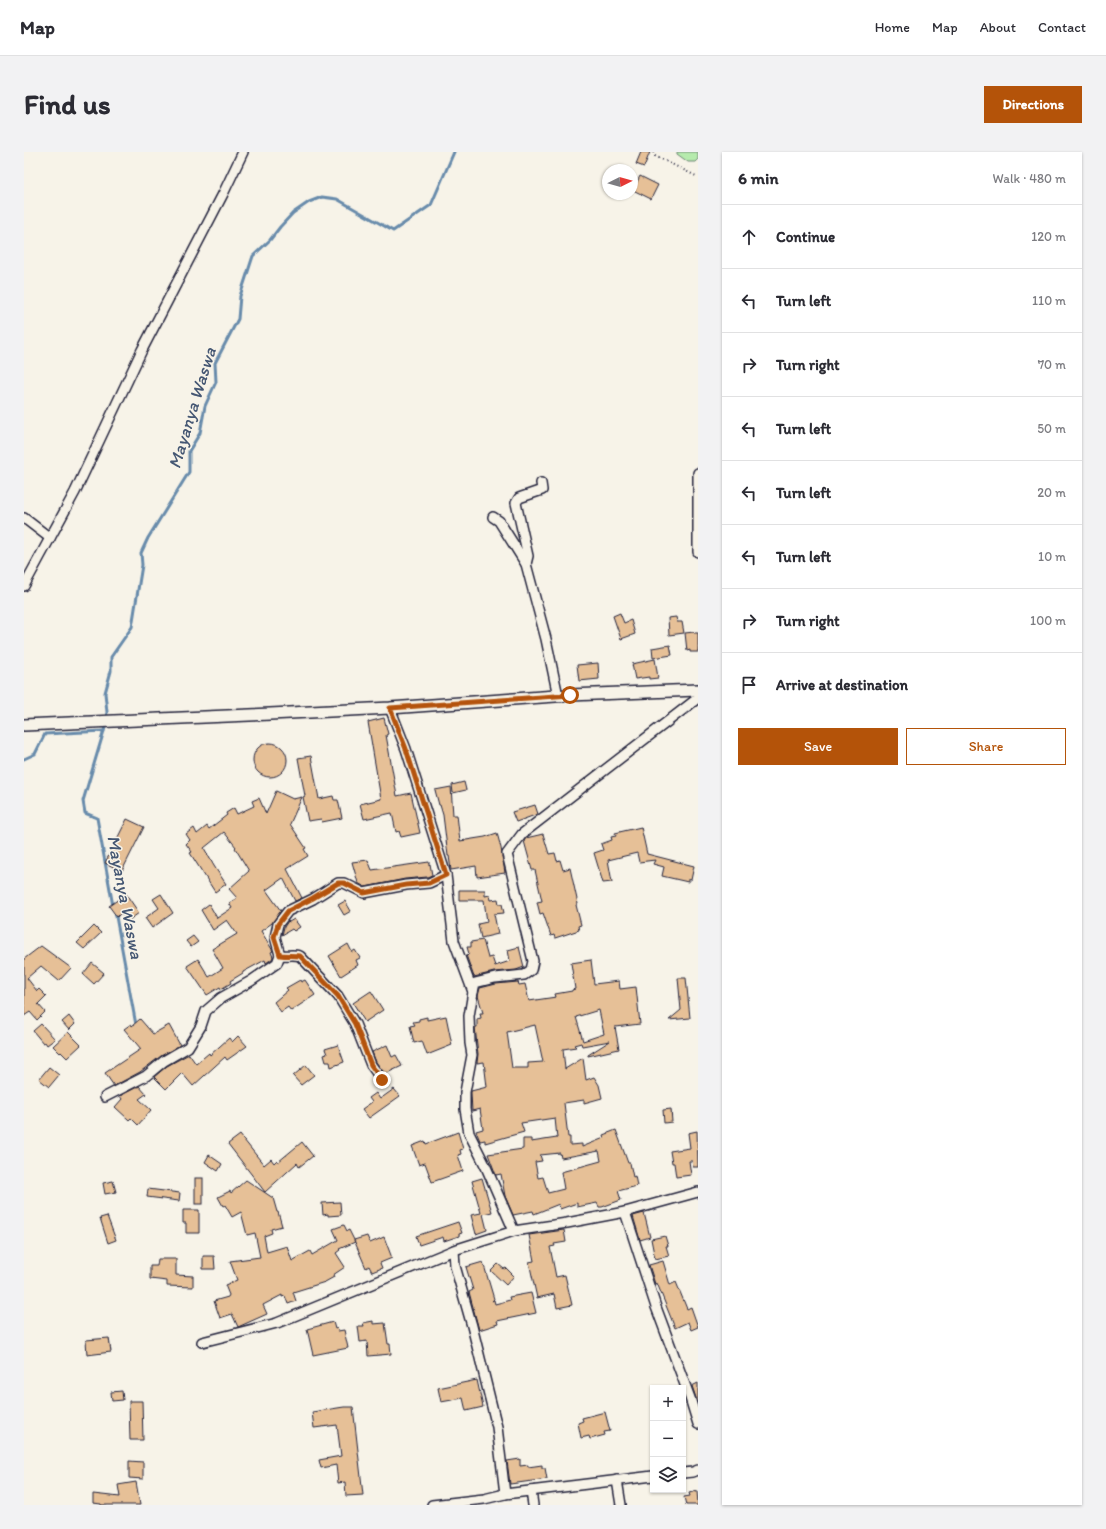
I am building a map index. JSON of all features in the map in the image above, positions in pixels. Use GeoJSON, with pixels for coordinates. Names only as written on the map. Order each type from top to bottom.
{"type":"FeatureCollection","features":[{"type":"Feature","properties":{"kind":"street"},"geometry":{"type":"LineString","coordinates":[[24,586],[75,492],[142,350],[223,194],[243,152]]}},
{"type":"Feature","properties":{"kind":"street"},"geometry":{"type":"LineString","coordinates":[[698,473],[698,552]]}},
{"type":"Feature","properties":{"kind":"street"},"geometry":{"type":"LineString","coordinates":[[526,564],[528,556],[516,503],[519,498],[542,490],[541,482]]}},
{"type":"Feature","properties":{"kind":"street"},"geometry":{"type":"LineString","coordinates":[[493,517],[499,521],[526,564],[546,639],[558,696]]}},
{"type":"Feature","properties":{"kind":"street"},"geometry":{"type":"LineString","coordinates":[[24,518],[50,538]]}},
{"type":"Feature","properties":{"kind":"street"},"geometry":{"type":"LineString","coordinates":[[24,725],[390,708],[558,696],[698,690]]}},
{"type":"Feature","properties":{"kind":"street"},"geometry":{"type":"LineString","coordinates":[[514,1231],[469,1133],[465,1109],[465,1092],[472,1055],[469,1016],[475,983],[495,978],[524,975],[531,970],[533,961],[507,854],[522,834],[698,698]]}},
{"type":"Feature","properties":{"kind":"street"},"geometry":{"type":"LineString","coordinates":[[390,708],[406,749],[446,875],[454,941],[473,992]]}},
{"type":"Feature","properties":{"kind":"street"},"geometry":{"type":"LineString","coordinates":[[105,1097],[146,1076],[164,1061],[188,1047],[201,1026],[206,1011],[221,998],[251,981],[277,963],[280,955],[274,937],[278,924],[288,911],[338,883],[344,883],[364,893],[406,885],[429,883],[446,875]]}},
{"type":"Feature","properties":{"kind":"street"},"geometry":{"type":"LineString","coordinates":[[280,955],[288,957],[295,955],[300,956],[338,996],[355,1024],[371,1065],[382,1080]]}},
{"type":"Feature","properties":{"kind":"street"},"geometry":{"type":"LineString","coordinates":[[202,1342],[277,1323],[454,1250],[514,1231],[625,1212],[698,1192]]}},
{"type":"Feature","properties":{"kind":"street"},"geometry":{"type":"LineString","coordinates":[[625,1212],[656,1307],[690,1398],[698,1424]]}},
{"type":"Feature","properties":{"kind":"street"},"geometry":{"type":"LineString","coordinates":[[454,1250],[455,1266],[472,1326],[497,1427],[505,1494]]}},
{"type":"Feature","properties":{"kind":"street"},"geometry":{"type":"LineString","coordinates":[[432,1505],[455,1504],[505,1494],[650,1476]]}},
{"type":"Feature","properties":{"kind":"street"},"geometry":{"type":"LineString","coordinates":[[617,1480],[621,1505]]}},
{"type":"Feature","properties":{"kind":"street"},"geometry":{"type":"LineString","coordinates":[[531,1491],[533,1505]]}},
{"type":"Feature","properties":{"kind":"path"},"geometry":{"type":"LineString","coordinates":[[654,152],[655,156],[660,160],[698,177]]}},
{"type":"Feature","properties":{"kind":"green space"},"geometry":{"type":"Polygon","coordinates":[[[677,152],[698,152],[698,159],[695,162],[688,162],[677,154],[677,152]]]}},
{"type":"Feature","properties":{"kind":"building"},"geometry":{"type":"Polygon","coordinates":[[[641,152],[650,152],[644,167],[636,164],[641,152]]]}},
{"type":"Feature","properties":{"kind":"building"},"geometry":{"type":"Polygon","coordinates":[[[640,176],[658,185],[651,199],[638,192],[638,180],[640,176]]]}},
{"type":"Feature","properties":{"kind":"building"},"geometry":{"type":"Polygon","coordinates":[[[620,613],[624,623],[631,620],[635,634],[621,639],[613,616],[620,613]]]}},
{"type":"Feature","properties":{"kind":"building"},"geometry":{"type":"Polygon","coordinates":[[[676,617],[677,622],[682,622],[684,633],[669,635],[668,618],[676,617]]]}},
{"type":"Feature","properties":{"kind":"building"},"geometry":{"type":"Polygon","coordinates":[[[685,633],[698,633],[698,652],[690,652],[690,650],[687,651],[685,633]]]}},
{"type":"Feature","properties":{"kind":"building"},"geometry":{"type":"Polygon","coordinates":[[[670,645],[672,655],[653,658],[652,648],[670,645]]]}},
{"type":"Feature","properties":{"kind":"building"},"geometry":{"type":"Polygon","coordinates":[[[655,659],[658,678],[649,679],[649,677],[635,679],[632,664],[655,659]]]}},
{"type":"Feature","properties":{"kind":"building"},"geometry":{"type":"Polygon","coordinates":[[[598,663],[599,679],[579,681],[577,665],[598,663]]]}},
{"type":"Feature","properties":{"kind":"building"},"geometry":{"type":"Polygon","coordinates":[[[384,718],[388,734],[386,735],[397,796],[411,793],[420,833],[401,837],[399,831],[396,832],[392,813],[364,819],[360,804],[381,799],[368,722],[384,718]]]}},
{"type":"Feature","properties":{"kind":"building"},"geometry":{"type":"Polygon","coordinates":[[[267,743],[273,743],[277,744],[284,750],[287,760],[286,767],[280,774],[273,777],[267,777],[263,776],[256,770],[253,763],[253,757],[254,753],[260,746],[267,743]]]}},
{"type":"Feature","properties":{"kind":"building"},"geometry":{"type":"Polygon","coordinates":[[[311,756],[319,799],[333,796],[334,800],[338,800],[342,818],[322,822],[321,819],[308,821],[298,758],[311,756]]]}},
{"type":"Feature","properties":{"kind":"building"},"geometry":{"type":"Polygon","coordinates":[[[464,782],[466,790],[453,793],[452,785],[464,782]]]}},
{"type":"Feature","properties":{"kind":"building"},"geometry":{"type":"Polygon","coordinates":[[[451,787],[453,815],[457,815],[460,841],[485,837],[497,833],[505,873],[477,877],[476,866],[451,870],[443,815],[435,790],[451,787]]]}},
{"type":"Feature","properties":{"kind":"building"},"geometry":{"type":"Polygon","coordinates":[[[276,791],[293,799],[302,797],[290,824],[306,848],[304,849],[308,856],[287,869],[302,898],[295,901],[283,878],[266,890],[281,911],[272,923],[261,931],[273,951],[271,952],[273,957],[272,959],[266,963],[265,960],[243,972],[230,981],[231,983],[221,989],[220,987],[207,995],[187,966],[198,959],[209,977],[223,968],[212,949],[237,934],[227,920],[213,930],[201,910],[209,904],[217,918],[232,908],[229,903],[237,898],[229,889],[249,871],[235,848],[236,847],[224,832],[204,848],[226,884],[215,892],[190,853],[192,852],[186,844],[190,840],[186,834],[194,828],[197,834],[207,826],[209,829],[227,815],[226,813],[234,808],[237,814],[254,806],[252,801],[259,798],[266,814],[276,791]]]}},
{"type":"Feature","properties":{"kind":"building"},"geometry":{"type":"Polygon","coordinates":[[[535,805],[538,814],[516,822],[512,812],[535,805]]]}},
{"type":"Feature","properties":{"kind":"building"},"geometry":{"type":"Polygon","coordinates":[[[127,819],[144,827],[122,871],[105,863],[127,819]]]}},
{"type":"Feature","properties":{"kind":"building"},"geometry":{"type":"Polygon","coordinates":[[[641,827],[647,854],[694,866],[691,880],[688,879],[688,882],[662,876],[664,867],[653,864],[655,860],[639,862],[637,853],[608,860],[612,882],[603,883],[594,853],[603,850],[601,844],[612,840],[611,837],[616,836],[615,833],[641,827]]]}},
{"type":"Feature","properties":{"kind":"building"},"geometry":{"type":"Polygon","coordinates":[[[543,834],[549,854],[555,853],[557,861],[560,860],[563,870],[570,868],[581,925],[578,926],[579,930],[555,938],[554,935],[551,936],[543,913],[540,914],[537,902],[542,901],[535,870],[532,870],[524,841],[526,838],[543,834]]]}},
{"type":"Feature","properties":{"kind":"building"},"geometry":{"type":"Polygon","coordinates":[[[368,860],[372,870],[429,862],[432,875],[365,887],[358,883],[352,862],[368,860]]]}},
{"type":"Feature","properties":{"kind":"building"},"geometry":{"type":"Polygon","coordinates":[[[459,890],[485,890],[485,896],[490,895],[491,900],[498,899],[499,904],[502,904],[504,913],[494,914],[498,934],[481,938],[478,924],[487,922],[484,900],[459,900],[459,890]]]}},
{"type":"Feature","properties":{"kind":"building"},"geometry":{"type":"Polygon","coordinates":[[[126,894],[139,913],[129,920],[121,913],[117,917],[109,906],[126,894]]]}},
{"type":"Feature","properties":{"kind":"building"},"geometry":{"type":"Polygon","coordinates":[[[161,894],[173,913],[152,928],[145,918],[159,908],[153,899],[161,894]]]}},
{"type":"Feature","properties":{"kind":"building"},"geometry":{"type":"Polygon","coordinates":[[[345,901],[351,911],[344,915],[338,905],[345,901]]]}},
{"type":"Feature","properties":{"kind":"building"},"geometry":{"type":"Polygon","coordinates":[[[294,919],[300,927],[294,931],[292,929],[282,935],[284,927],[288,921],[289,922],[294,919]]]}},
{"type":"Feature","properties":{"kind":"building"},"geometry":{"type":"Polygon","coordinates":[[[94,926],[101,933],[84,949],[77,943],[94,926]]]}},
{"type":"Feature","properties":{"kind":"building"},"geometry":{"type":"Polygon","coordinates":[[[193,936],[198,942],[191,947],[186,941],[193,936]]]}},
{"type":"Feature","properties":{"kind":"building"},"geometry":{"type":"Polygon","coordinates":[[[483,940],[488,958],[492,957],[495,966],[510,961],[508,950],[519,947],[524,967],[516,970],[494,972],[474,977],[466,955],[469,954],[467,947],[471,947],[471,942],[483,940]]]}},
{"type":"Feature","properties":{"kind":"building"},"geometry":{"type":"Polygon","coordinates":[[[348,944],[352,952],[355,950],[360,958],[356,960],[358,965],[341,976],[329,956],[348,944]]]}},
{"type":"Feature","properties":{"kind":"building"},"geometry":{"type":"Polygon","coordinates":[[[41,946],[71,968],[59,981],[41,966],[27,978],[37,991],[39,989],[46,996],[38,1004],[45,1012],[37,1020],[30,1012],[24,1016],[24,959],[41,946]]]}},
{"type":"Feature","properties":{"kind":"building"},"geometry":{"type":"Polygon","coordinates":[[[591,960],[594,984],[619,981],[620,989],[636,987],[640,1024],[615,1027],[619,1049],[588,1056],[610,1041],[582,1046],[581,1043],[574,1045],[576,1047],[563,1049],[565,1069],[583,1058],[586,1080],[594,1077],[599,1085],[602,1098],[584,1103],[584,1100],[564,1103],[570,1145],[582,1144],[582,1147],[604,1138],[603,1135],[616,1130],[628,1163],[630,1163],[633,1177],[635,1176],[637,1186],[618,1191],[621,1200],[602,1207],[599,1207],[597,1203],[577,1207],[577,1203],[560,1209],[559,1204],[534,1214],[533,1211],[513,1215],[505,1196],[501,1174],[496,1175],[488,1154],[523,1149],[523,1139],[531,1139],[531,1142],[557,1138],[555,1118],[521,1123],[524,1132],[485,1143],[485,1140],[480,1141],[476,1131],[483,1129],[480,1109],[472,1111],[471,1093],[471,1091],[487,1087],[484,1062],[477,1063],[478,1054],[475,1027],[477,1027],[477,1019],[481,1018],[480,1013],[483,1013],[478,996],[480,988],[496,984],[518,982],[519,985],[525,984],[529,1001],[556,997],[555,994],[572,991],[575,989],[571,963],[591,960]],[[599,1010],[576,1017],[583,1041],[604,1034],[599,1010]],[[535,1025],[507,1032],[512,1068],[528,1068],[528,1063],[543,1062],[535,1025]],[[599,1151],[561,1158],[560,1153],[540,1155],[542,1161],[535,1162],[538,1178],[543,1177],[548,1193],[564,1189],[561,1172],[601,1161],[599,1151]]]}},
{"type":"Feature","properties":{"kind":"building"},"geometry":{"type":"Polygon","coordinates":[[[92,963],[104,973],[94,984],[83,974],[92,963]]]}},
{"type":"Feature","properties":{"kind":"building"},"geometry":{"type":"Polygon","coordinates":[[[678,978],[686,978],[690,1018],[669,1020],[681,1010],[678,978]]]}},
{"type":"Feature","properties":{"kind":"building"},"geometry":{"type":"Polygon","coordinates":[[[300,980],[301,982],[305,980],[315,995],[291,1011],[288,1007],[281,1012],[274,1002],[288,990],[286,988],[300,980]]]}},
{"type":"Feature","properties":{"kind":"building"},"geometry":{"type":"Polygon","coordinates":[[[371,991],[383,1010],[365,1022],[353,1003],[371,991]]]}},
{"type":"Feature","properties":{"kind":"building"},"geometry":{"type":"Polygon","coordinates":[[[69,1016],[75,1024],[69,1030],[62,1022],[69,1016]]]}},
{"type":"Feature","properties":{"kind":"building"},"geometry":{"type":"Polygon","coordinates":[[[446,1016],[452,1045],[427,1055],[422,1041],[414,1043],[410,1026],[415,1025],[413,1022],[419,1021],[419,1019],[427,1017],[427,1020],[446,1016]]]}},
{"type":"Feature","properties":{"kind":"building"},"geometry":{"type":"Polygon","coordinates":[[[140,1019],[153,1034],[169,1025],[180,1045],[161,1056],[140,1072],[114,1086],[105,1073],[141,1049],[124,1029],[131,1024],[132,1026],[140,1019]]]}},
{"type":"Feature","properties":{"kind":"building"},"geometry":{"type":"Polygon","coordinates":[[[41,1024],[55,1039],[47,1045],[45,1042],[43,1043],[33,1031],[41,1024]]]}},
{"type":"Feature","properties":{"kind":"building"},"geometry":{"type":"Polygon","coordinates":[[[68,1032],[81,1045],[67,1058],[53,1046],[68,1032]]]}},
{"type":"Feature","properties":{"kind":"building"},"geometry":{"type":"Polygon","coordinates":[[[238,1036],[247,1046],[227,1060],[225,1057],[193,1086],[182,1073],[166,1089],[154,1077],[167,1066],[189,1054],[196,1064],[209,1053],[210,1055],[229,1038],[232,1042],[238,1036]]]}},
{"type":"Feature","properties":{"kind":"building"},"geometry":{"type":"Polygon","coordinates":[[[338,1045],[344,1062],[331,1067],[330,1062],[326,1062],[324,1055],[327,1054],[325,1049],[338,1045]]]}},
{"type":"Feature","properties":{"kind":"building"},"geometry":{"type":"Polygon","coordinates":[[[387,1045],[392,1057],[396,1055],[402,1066],[385,1074],[376,1062],[372,1052],[387,1045]]]}},
{"type":"Feature","properties":{"kind":"building"},"geometry":{"type":"Polygon","coordinates":[[[306,1065],[314,1075],[301,1085],[293,1076],[306,1065]]]}},
{"type":"Feature","properties":{"kind":"building"},"geometry":{"type":"Polygon","coordinates":[[[49,1067],[59,1075],[49,1087],[39,1079],[49,1067]]]}},
{"type":"Feature","properties":{"kind":"building"},"geometry":{"type":"Polygon","coordinates":[[[139,1086],[146,1094],[139,1099],[151,1110],[138,1125],[131,1118],[129,1120],[115,1107],[122,1099],[120,1096],[139,1086]]]}},
{"type":"Feature","properties":{"kind":"building"},"geometry":{"type":"Polygon","coordinates":[[[394,1089],[400,1096],[369,1118],[362,1109],[372,1102],[369,1098],[376,1093],[380,1099],[394,1089]]]}},
{"type":"Feature","properties":{"kind":"building"},"geometry":{"type":"Polygon","coordinates":[[[671,1109],[672,1122],[664,1123],[663,1110],[671,1109]]]}},
{"type":"Feature","properties":{"kind":"building"},"geometry":{"type":"Polygon","coordinates":[[[697,1131],[698,1167],[693,1167],[692,1161],[689,1161],[691,1175],[676,1177],[670,1151],[690,1148],[688,1133],[697,1131]]]}},
{"type":"Feature","properties":{"kind":"building"},"geometry":{"type":"Polygon","coordinates":[[[458,1132],[463,1149],[460,1150],[461,1154],[458,1155],[463,1171],[432,1182],[425,1163],[419,1165],[412,1146],[425,1141],[426,1144],[458,1132]]]}},
{"type":"Feature","properties":{"kind":"building"},"geometry":{"type":"Polygon","coordinates":[[[240,1135],[264,1165],[271,1159],[274,1163],[277,1160],[278,1162],[302,1142],[313,1156],[299,1167],[297,1163],[265,1192],[228,1144],[240,1135]]]}},
{"type":"Feature","properties":{"kind":"building"},"geometry":{"type":"Polygon","coordinates":[[[209,1155],[222,1164],[218,1171],[205,1162],[209,1155]]]}},
{"type":"Feature","properties":{"kind":"building"},"geometry":{"type":"Polygon","coordinates":[[[195,1178],[203,1178],[203,1204],[195,1204],[195,1178]]]}},
{"type":"Feature","properties":{"kind":"building"},"geometry":{"type":"Polygon","coordinates":[[[482,1178],[492,1212],[483,1214],[487,1230],[476,1234],[471,1215],[481,1213],[472,1181],[482,1178]]]}},
{"type":"Feature","properties":{"kind":"building"},"geometry":{"type":"Polygon","coordinates":[[[246,1180],[273,1198],[278,1212],[282,1226],[271,1229],[272,1233],[264,1236],[267,1252],[287,1246],[292,1261],[310,1251],[312,1255],[338,1240],[333,1229],[344,1225],[347,1231],[349,1230],[355,1242],[339,1249],[340,1250],[336,1253],[345,1267],[333,1275],[334,1277],[325,1282],[293,1292],[296,1301],[288,1304],[285,1296],[282,1297],[282,1295],[263,1305],[267,1314],[238,1327],[232,1314],[220,1318],[214,1301],[228,1297],[229,1295],[225,1285],[237,1280],[230,1261],[260,1257],[255,1233],[247,1235],[241,1212],[232,1217],[218,1197],[230,1191],[231,1193],[246,1180]]]}},
{"type":"Feature","properties":{"kind":"building"},"geometry":{"type":"Polygon","coordinates":[[[113,1181],[116,1192],[105,1194],[103,1183],[113,1181]]]}},
{"type":"Feature","properties":{"kind":"building"},"geometry":{"type":"Polygon","coordinates":[[[148,1189],[180,1193],[179,1201],[147,1197],[148,1189]]]}},
{"type":"Feature","properties":{"kind":"building"},"geometry":{"type":"Polygon","coordinates":[[[340,1202],[341,1215],[323,1215],[322,1203],[340,1202]]]}},
{"type":"Feature","properties":{"kind":"building"},"geometry":{"type":"Polygon","coordinates":[[[183,1210],[199,1210],[199,1233],[186,1233],[186,1223],[183,1223],[183,1210]]]}},
{"type":"Feature","properties":{"kind":"building"},"geometry":{"type":"Polygon","coordinates":[[[644,1213],[650,1237],[640,1240],[633,1216],[644,1213]]]}},
{"type":"Feature","properties":{"kind":"building"},"geometry":{"type":"Polygon","coordinates":[[[107,1216],[116,1240],[108,1243],[100,1218],[107,1216]]]}},
{"type":"Feature","properties":{"kind":"building"},"geometry":{"type":"Polygon","coordinates":[[[458,1222],[462,1233],[459,1234],[459,1236],[444,1241],[443,1237],[419,1245],[416,1236],[458,1222]]]}},
{"type":"Feature","properties":{"kind":"building"},"geometry":{"type":"Polygon","coordinates":[[[564,1230],[566,1242],[554,1244],[555,1246],[550,1247],[556,1277],[565,1275],[572,1305],[557,1308],[554,1294],[537,1298],[529,1262],[534,1261],[529,1235],[564,1230]]]}},
{"type":"Feature","properties":{"kind":"building"},"geometry":{"type":"Polygon","coordinates":[[[367,1236],[370,1243],[384,1237],[392,1258],[380,1263],[382,1268],[372,1272],[369,1266],[366,1268],[354,1240],[367,1236]]]}},
{"type":"Feature","properties":{"kind":"building"},"geometry":{"type":"Polygon","coordinates":[[[665,1236],[669,1256],[655,1259],[651,1239],[665,1236]]]}},
{"type":"Feature","properties":{"kind":"building"},"geometry":{"type":"Polygon","coordinates":[[[203,1256],[214,1256],[215,1269],[203,1269],[203,1256]]]}},
{"type":"Feature","properties":{"kind":"building"},"geometry":{"type":"Polygon","coordinates":[[[158,1259],[176,1259],[176,1275],[193,1276],[193,1287],[167,1286],[167,1281],[150,1279],[150,1266],[157,1266],[158,1259]]]}},
{"type":"Feature","properties":{"kind":"building"},"geometry":{"type":"Polygon","coordinates":[[[663,1261],[670,1285],[676,1282],[687,1309],[691,1307],[698,1327],[691,1330],[688,1322],[675,1328],[657,1283],[655,1284],[649,1265],[663,1261]]]}},
{"type":"Feature","properties":{"kind":"building"},"geometry":{"type":"Polygon","coordinates":[[[483,1262],[494,1299],[492,1301],[494,1300],[495,1304],[510,1300],[509,1297],[531,1293],[536,1313],[497,1321],[498,1324],[479,1330],[469,1292],[473,1290],[466,1267],[483,1262]]]}},
{"type":"Feature","properties":{"kind":"building"},"geometry":{"type":"Polygon","coordinates":[[[498,1264],[504,1269],[506,1268],[514,1276],[506,1285],[491,1271],[498,1264]]]}},
{"type":"Feature","properties":{"kind":"building"},"geometry":{"type":"Polygon","coordinates":[[[373,1321],[373,1324],[385,1323],[391,1354],[368,1356],[367,1341],[360,1342],[358,1326],[364,1326],[363,1323],[373,1321]]]}},
{"type":"Feature","properties":{"kind":"building"},"geometry":{"type":"Polygon","coordinates":[[[333,1322],[335,1329],[337,1328],[338,1331],[344,1330],[348,1348],[313,1355],[307,1329],[333,1322]]]}},
{"type":"Feature","properties":{"kind":"building"},"geometry":{"type":"Polygon","coordinates":[[[109,1338],[111,1352],[87,1355],[86,1340],[109,1338]]]}},
{"type":"Feature","properties":{"kind":"building"},"geometry":{"type":"Polygon","coordinates":[[[477,1380],[483,1407],[466,1411],[463,1398],[441,1402],[438,1388],[477,1380]]]}},
{"type":"Feature","properties":{"kind":"building"},"geometry":{"type":"Polygon","coordinates":[[[698,1383],[698,1404],[692,1386],[698,1383]]]}},
{"type":"Feature","properties":{"kind":"building"},"geometry":{"type":"Polygon","coordinates":[[[122,1391],[123,1400],[112,1401],[111,1392],[122,1391]]]}},
{"type":"Feature","properties":{"kind":"building"},"geometry":{"type":"Polygon","coordinates":[[[129,1401],[142,1401],[143,1440],[130,1440],[129,1401]]]}},
{"type":"Feature","properties":{"kind":"building"},"geometry":{"type":"Polygon","coordinates":[[[353,1407],[363,1495],[346,1496],[345,1482],[338,1483],[336,1465],[321,1468],[319,1460],[341,1456],[337,1425],[314,1428],[312,1412],[353,1407]]]}},
{"type":"Feature","properties":{"kind":"building"},"geometry":{"type":"Polygon","coordinates":[[[605,1412],[610,1431],[604,1432],[605,1435],[590,1439],[589,1436],[581,1438],[578,1423],[583,1421],[582,1418],[605,1412]]]}},
{"type":"Feature","properties":{"kind":"building"},"geometry":{"type":"Polygon","coordinates":[[[520,1459],[520,1466],[528,1465],[528,1467],[542,1465],[542,1468],[545,1468],[547,1479],[510,1484],[507,1461],[520,1459]]]}},
{"type":"Feature","properties":{"kind":"building"},"geometry":{"type":"Polygon","coordinates":[[[129,1461],[143,1462],[143,1479],[129,1478],[129,1461]]]}},
{"type":"Feature","properties":{"kind":"building"},"geometry":{"type":"Polygon","coordinates":[[[136,1482],[140,1505],[101,1505],[93,1503],[93,1494],[120,1497],[118,1485],[136,1482]]]}},
{"type":"Feature","properties":{"kind":"building"},"geometry":{"type":"Polygon","coordinates":[[[697,1491],[698,1505],[686,1505],[684,1497],[690,1496],[689,1493],[697,1491]]]}},
{"type":"Feature","properties":{"kind":"waterway","name":"Mayanya Waswa"},"geometry":{"type":"LineString","coordinates":[[106,718],[107,712],[105,693],[111,671],[111,657],[132,627],[142,565],[141,553],[148,538],[189,472],[189,451],[200,433],[205,406],[216,382],[215,363],[238,319],[240,296],[253,256],[270,240],[293,213],[309,202],[322,197],[337,199],[393,231],[431,205],[454,152]]}},
{"type":"Feature","properties":{"kind":"waterway","name":"Mayanya Waswa"},"geometry":{"type":"LineString","coordinates":[[106,724],[83,801],[85,813],[97,818],[113,906]]}},
{"type":"Feature","properties":{"kind":"waterway","name":"Mayanya Waswa"},"geometry":{"type":"LineString","coordinates":[[24,759],[35,754],[45,734],[104,731]]}},
{"type":"Feature","properties":{"kind":"waterway","name":"Mayanya Waswa"},"geometry":{"type":"LineString","coordinates":[[115,911],[136,1025]]}},
{"type":"Feature","properties":{"kind":"route"},"geometry":{"type":"LineString","coordinates":[[382,1080],[371,1065],[355,1024],[338,996],[300,956],[295,955],[288,957],[280,955],[274,937],[278,924],[288,911],[338,883],[344,883],[364,893],[406,885],[429,883],[446,875],[406,749],[390,708],[570,695]]}}]}
